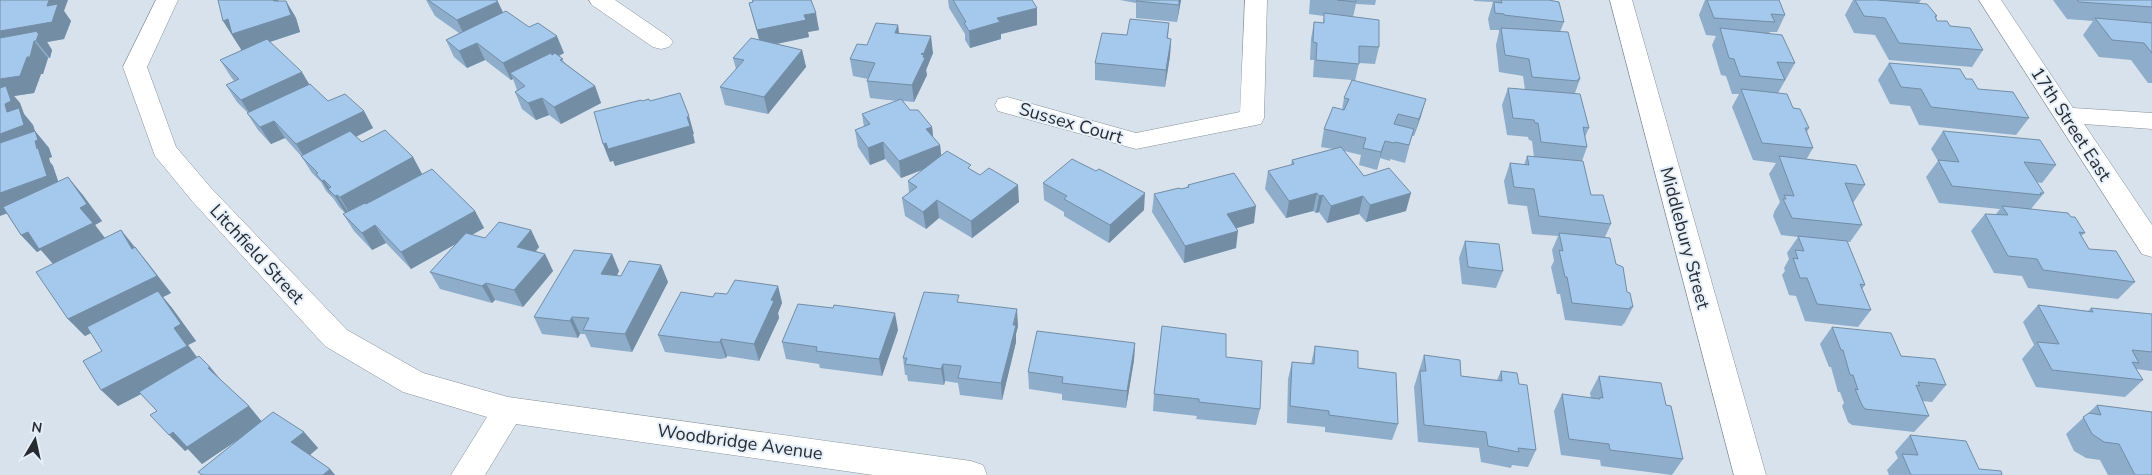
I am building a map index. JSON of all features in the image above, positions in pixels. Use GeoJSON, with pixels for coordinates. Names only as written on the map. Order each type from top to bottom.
{"type":"FeatureCollection","features":[{"type":"Feature","properties":{"kind":"street","name":"Litchfield Street"},"geometry":{"type":"LineString","coordinates":[[167,0],[134,68],[164,150],[202,195],[336,338],[414,383],[508,410]]}},
{"type":"Feature","properties":{"kind":"street"},"geometry":{"type":"LineString","coordinates":[[600,0],[661,42]]}},
{"type":"Feature","properties":{"kind":"street","name":"Sussex Court"},"geometry":{"type":"LineString","coordinates":[[1007,104],[1136,141],[1252,118],[1256,0]]}},
{"type":"Feature","properties":{"kind":"street","name":"Middlebury Street"},"geometry":{"type":"LineString","coordinates":[[1621,0],[1750,475]]}},
{"type":"Feature","properties":{"kind":"street","name":"17th Street East"},"geometry":{"type":"LineString","coordinates":[[1990,0],[2152,247]]}},
{"type":"Feature","properties":{"kind":"street"},"geometry":{"type":"LineString","coordinates":[[2065,115],[2152,121]]}},
{"type":"Feature","properties":{"kind":"street"},"geometry":{"type":"LineString","coordinates":[[466,475],[508,410]]}},
{"type":"Feature","properties":{"kind":"street","name":"Woodbridge Avenue"},"geometry":{"type":"LineString","coordinates":[[508,410],[971,475]]}},
{"type":"Feature","properties":{"kind":"building"},"geometry":{"type":"Polygon","coordinates":[[[0,0],[49,0],[47,6],[58,4],[52,22],[0,31],[0,0]]]}},
{"type":"Feature","properties":{"kind":"building"},"geometry":{"type":"Polygon","coordinates":[[[218,0],[286,1],[291,15],[232,34],[228,19],[223,21],[218,0]]]}},
{"type":"Feature","properties":{"kind":"building"},"geometry":{"type":"Polygon","coordinates":[[[428,0],[497,0],[497,2],[457,20],[428,0]]]}},
{"type":"Feature","properties":{"kind":"building"},"geometry":{"type":"Polygon","coordinates":[[[753,0],[811,0],[816,13],[804,15],[806,20],[757,30],[749,3],[753,2],[753,0]]]}},
{"type":"Feature","properties":{"kind":"building"},"geometry":{"type":"Polygon","coordinates":[[[953,0],[1032,0],[1037,8],[997,18],[1000,22],[969,31],[953,0]]]}},
{"type":"Feature","properties":{"kind":"building"},"geometry":{"type":"Polygon","coordinates":[[[1179,0],[1179,5],[1136,1],[1179,0]]]}},
{"type":"Feature","properties":{"kind":"building"},"geometry":{"type":"Polygon","coordinates":[[[1337,0],[1356,0],[1356,2],[1337,0]]]}},
{"type":"Feature","properties":{"kind":"building"},"geometry":{"type":"Polygon","coordinates":[[[1501,0],[1549,0],[1559,2],[1564,22],[1495,13],[1494,2],[1502,3],[1501,0]]]}},
{"type":"Feature","properties":{"kind":"building"},"geometry":{"type":"Polygon","coordinates":[[[1707,0],[1779,0],[1785,15],[1771,14],[1775,22],[1714,18],[1707,0]]]}},
{"type":"Feature","properties":{"kind":"building"},"geometry":{"type":"Polygon","coordinates":[[[1855,0],[1927,4],[1937,16],[1935,16],[1937,21],[1947,21],[1950,26],[1970,28],[1983,50],[1899,43],[1885,18],[1864,16],[1855,0]]]}},
{"type":"Feature","properties":{"kind":"building"},"geometry":{"type":"Polygon","coordinates":[[[2077,0],[2152,0],[2152,7],[2079,2],[2077,0]]]}},
{"type":"Feature","properties":{"kind":"building"},"geometry":{"type":"Polygon","coordinates":[[[506,11],[529,27],[538,23],[557,36],[503,63],[477,43],[459,51],[446,40],[506,11]]]}},
{"type":"Feature","properties":{"kind":"building"},"geometry":{"type":"Polygon","coordinates":[[[1324,13],[1379,20],[1379,47],[1359,46],[1359,64],[1316,60],[1317,43],[1313,42],[1314,22],[1324,23],[1324,13]]]}},
{"type":"Feature","properties":{"kind":"building"},"geometry":{"type":"Polygon","coordinates":[[[2095,18],[2152,23],[2152,53],[2144,43],[2112,40],[2095,18]]]}},
{"type":"Feature","properties":{"kind":"building"},"geometry":{"type":"Polygon","coordinates":[[[1130,19],[1169,23],[1167,38],[1171,39],[1166,70],[1095,63],[1102,33],[1127,35],[1130,19]]]}},
{"type":"Feature","properties":{"kind":"building"},"geometry":{"type":"Polygon","coordinates":[[[876,23],[898,25],[895,33],[931,36],[924,53],[921,54],[925,58],[912,85],[867,81],[875,63],[850,59],[857,44],[867,45],[876,23]]]}},
{"type":"Feature","properties":{"kind":"building"},"geometry":{"type":"Polygon","coordinates":[[[1501,28],[1568,32],[1580,79],[1578,81],[1532,77],[1529,59],[1505,55],[1501,28]]]}},
{"type":"Feature","properties":{"kind":"building"},"geometry":{"type":"Polygon","coordinates":[[[1720,28],[1782,35],[1795,63],[1777,62],[1785,80],[1740,76],[1734,59],[1729,58],[1720,28]]]}},
{"type":"Feature","properties":{"kind":"building"},"geometry":{"type":"Polygon","coordinates":[[[38,31],[37,33],[39,33],[36,41],[34,41],[30,57],[27,57],[20,76],[0,79],[0,38],[38,31]]]}},
{"type":"Feature","properties":{"kind":"building"},"geometry":{"type":"Polygon","coordinates":[[[751,38],[802,50],[764,97],[720,87],[744,60],[733,58],[751,38]]]}},
{"type":"Feature","properties":{"kind":"building"},"geometry":{"type":"Polygon","coordinates":[[[267,39],[302,72],[241,100],[226,85],[239,79],[220,60],[267,39]]]}},
{"type":"Feature","properties":{"kind":"building"},"geometry":{"type":"Polygon","coordinates":[[[551,53],[552,55],[555,53],[563,59],[560,60],[595,86],[554,107],[542,98],[528,103],[515,92],[525,86],[510,73],[551,53]]]}},
{"type":"Feature","properties":{"kind":"building"},"geometry":{"type":"Polygon","coordinates":[[[1889,63],[1960,69],[1966,79],[1972,79],[1978,89],[2013,92],[2029,118],[1931,107],[1921,89],[1901,87],[1889,63]]]}},
{"type":"Feature","properties":{"kind":"building"},"geometry":{"type":"Polygon","coordinates":[[[1352,80],[1426,99],[1419,119],[1398,114],[1394,124],[1414,129],[1409,145],[1385,141],[1381,152],[1363,148],[1366,138],[1324,129],[1333,107],[1344,110],[1349,99],[1344,98],[1352,80]]]}},
{"type":"Feature","properties":{"kind":"building"},"geometry":{"type":"Polygon","coordinates":[[[310,84],[328,101],[345,94],[364,111],[296,144],[274,121],[260,127],[247,113],[310,84]]]}},
{"type":"Feature","properties":{"kind":"building"},"geometry":{"type":"Polygon","coordinates":[[[6,86],[11,101],[5,104],[7,112],[19,108],[24,125],[0,134],[0,88],[6,86]]]}},
{"type":"Feature","properties":{"kind":"building"},"geometry":{"type":"Polygon","coordinates":[[[1508,88],[1580,94],[1589,128],[1583,127],[1587,147],[1541,142],[1538,123],[1535,123],[1534,120],[1513,118],[1508,88]]]}},
{"type":"Feature","properties":{"kind":"building"},"geometry":{"type":"Polygon","coordinates":[[[1741,89],[1787,94],[1793,108],[1800,109],[1809,128],[1805,128],[1813,148],[1762,143],[1741,89]]]}},
{"type":"Feature","properties":{"kind":"building"},"geometry":{"type":"Polygon","coordinates":[[[680,93],[689,116],[687,117],[690,126],[608,149],[606,143],[603,144],[594,112],[641,100],[649,99],[650,101],[680,93]]]}},
{"type":"Feature","properties":{"kind":"building"},"geometry":{"type":"Polygon","coordinates":[[[901,99],[910,110],[918,110],[932,127],[926,129],[940,145],[899,161],[883,142],[868,148],[855,130],[870,124],[862,114],[901,99]]]}},
{"type":"Feature","properties":{"kind":"building"},"geometry":{"type":"Polygon","coordinates":[[[385,130],[413,157],[340,197],[335,196],[328,189],[331,187],[324,180],[322,181],[316,174],[318,173],[301,156],[350,131],[362,142],[385,130]]]}},
{"type":"Feature","properties":{"kind":"building"},"geometry":{"type":"Polygon","coordinates":[[[35,131],[38,140],[35,141],[37,149],[47,176],[0,193],[0,143],[35,131]]]}},
{"type":"Feature","properties":{"kind":"building"},"geometry":{"type":"Polygon","coordinates":[[[1943,131],[2040,140],[2056,165],[2024,162],[2044,193],[2040,193],[2041,195],[1952,186],[1938,160],[1959,162],[1943,131]]]}},
{"type":"Feature","properties":{"kind":"building"},"geometry":{"type":"Polygon","coordinates":[[[1341,147],[1364,176],[1389,168],[1411,193],[1370,205],[1363,196],[1331,206],[1323,195],[1319,196],[1317,193],[1289,201],[1268,171],[1294,164],[1292,160],[1341,147]]]}},
{"type":"Feature","properties":{"kind":"building"},"geometry":{"type":"Polygon","coordinates":[[[947,151],[971,165],[968,168],[980,175],[989,168],[1018,185],[971,221],[937,200],[923,212],[902,198],[917,187],[908,181],[947,151]]]}},
{"type":"Feature","properties":{"kind":"building"},"geometry":{"type":"Polygon","coordinates":[[[1527,156],[1583,161],[1591,195],[1603,195],[1611,224],[1539,216],[1534,189],[1514,187],[1510,163],[1529,165],[1527,156]]]}},
{"type":"Feature","properties":{"kind":"building"},"geometry":{"type":"Polygon","coordinates":[[[1779,156],[1856,165],[1865,185],[1845,183],[1862,225],[1792,218],[1783,199],[1786,199],[1784,195],[1794,196],[1779,156]]]}},
{"type":"Feature","properties":{"kind":"building"},"geometry":{"type":"Polygon","coordinates":[[[1072,159],[1096,171],[1099,169],[1145,193],[1110,225],[1064,199],[1067,196],[1043,183],[1072,159]]]}},
{"type":"Feature","properties":{"kind":"building"},"geometry":{"type":"Polygon","coordinates":[[[432,169],[475,211],[401,252],[375,225],[362,233],[343,214],[366,204],[432,169]]]}},
{"type":"Feature","properties":{"kind":"building"},"geometry":{"type":"Polygon","coordinates":[[[1234,173],[1256,206],[1227,214],[1238,231],[1185,246],[1154,194],[1189,187],[1188,185],[1234,173]]]}},
{"type":"Feature","properties":{"kind":"building"},"geometry":{"type":"Polygon","coordinates":[[[68,177],[87,204],[80,208],[93,223],[39,249],[28,232],[21,235],[3,207],[68,177]]]}},
{"type":"Feature","properties":{"kind":"building"},"geometry":{"type":"Polygon","coordinates":[[[2002,206],[2068,213],[2071,217],[2075,217],[2085,233],[2079,232],[2089,249],[2116,251],[2135,282],[2043,270],[2037,259],[2008,256],[1985,214],[2008,215],[2002,206]]]}},
{"type":"Feature","properties":{"kind":"building"},"geometry":{"type":"Polygon","coordinates":[[[499,222],[531,230],[517,247],[545,254],[514,290],[486,283],[482,286],[430,272],[466,233],[485,238],[499,222]]]}},
{"type":"Feature","properties":{"kind":"building"},"geometry":{"type":"Polygon","coordinates":[[[121,230],[132,249],[135,247],[157,276],[68,319],[36,272],[121,230]]]}},
{"type":"Feature","properties":{"kind":"building"},"geometry":{"type":"Polygon","coordinates":[[[1559,233],[1610,238],[1616,264],[1623,267],[1627,292],[1630,293],[1633,307],[1630,307],[1630,309],[1572,303],[1559,250],[1563,251],[1559,233]]]}},
{"type":"Feature","properties":{"kind":"building"},"geometry":{"type":"Polygon","coordinates":[[[1798,236],[1847,241],[1865,285],[1860,284],[1871,310],[1817,304],[1807,278],[1800,278],[1793,258],[1798,259],[1795,250],[1804,251],[1798,236]]]}},
{"type":"Feature","properties":{"kind":"building"},"geometry":{"type":"Polygon","coordinates":[[[1465,241],[1499,244],[1503,271],[1468,267],[1465,241]]]}},
{"type":"Feature","properties":{"kind":"building"},"geometry":{"type":"Polygon","coordinates":[[[574,250],[612,254],[601,274],[621,276],[629,261],[661,265],[625,334],[583,330],[589,318],[572,317],[570,321],[534,317],[574,250]]]}},
{"type":"Feature","properties":{"kind":"building"},"geometry":{"type":"Polygon","coordinates":[[[735,280],[778,286],[771,300],[774,301],[754,344],[721,339],[720,342],[714,342],[658,335],[681,292],[713,297],[715,293],[727,294],[735,280]]]}},
{"type":"Feature","properties":{"kind":"building"},"geometry":{"type":"Polygon","coordinates":[[[158,291],[181,324],[174,328],[187,346],[101,390],[83,361],[102,351],[87,327],[158,291]]]}},
{"type":"Feature","properties":{"kind":"building"},"geometry":{"type":"Polygon","coordinates":[[[924,292],[959,295],[957,302],[1017,309],[1013,325],[1016,325],[1001,383],[958,378],[961,366],[943,364],[941,369],[905,364],[907,358],[903,358],[924,292]]]}},
{"type":"Feature","properties":{"kind":"building"},"geometry":{"type":"Polygon","coordinates":[[[798,304],[833,308],[834,305],[895,313],[879,359],[816,351],[817,347],[782,342],[798,304]]]}},
{"type":"Feature","properties":{"kind":"building"},"geometry":{"type":"Polygon","coordinates":[[[2038,305],[2093,312],[2091,308],[2152,314],[2152,352],[2132,350],[2139,363],[2132,362],[2143,380],[2052,370],[2037,342],[2059,344],[2038,305]]]}},
{"type":"Feature","properties":{"kind":"building"},"geometry":{"type":"Polygon","coordinates":[[[1162,326],[1226,334],[1226,357],[1262,361],[1260,409],[1199,402],[1199,399],[1154,394],[1162,326]]]}},
{"type":"Feature","properties":{"kind":"building"},"geometry":{"type":"Polygon","coordinates":[[[1832,327],[1891,333],[1901,356],[1935,359],[1946,385],[1918,382],[1920,386],[1916,385],[1929,416],[1865,409],[1855,389],[1858,390],[1853,375],[1850,375],[1843,350],[1841,350],[1832,327]]]}},
{"type":"Feature","properties":{"kind":"building"},"geometry":{"type":"Polygon","coordinates":[[[1037,331],[1135,343],[1127,391],[1062,383],[1063,377],[1028,372],[1037,331]]]}},
{"type":"Feature","properties":{"kind":"building"},"geometry":{"type":"Polygon","coordinates":[[[1315,346],[1358,351],[1358,368],[1396,373],[1398,424],[1329,415],[1329,411],[1290,406],[1292,362],[1314,364],[1315,346]]]}},
{"type":"Feature","properties":{"kind":"building"},"geometry":{"type":"Polygon","coordinates":[[[1424,355],[1460,360],[1461,376],[1502,381],[1501,371],[1517,373],[1519,384],[1527,385],[1536,450],[1518,448],[1519,452],[1488,446],[1486,432],[1424,425],[1420,371],[1426,371],[1424,355]]]}},
{"type":"Feature","properties":{"kind":"building"},"geometry":{"type":"Polygon","coordinates":[[[199,356],[210,367],[208,368],[249,406],[187,447],[173,432],[169,435],[150,415],[157,411],[139,392],[199,356]]]}},
{"type":"Feature","properties":{"kind":"building"},"geometry":{"type":"Polygon","coordinates":[[[1599,376],[1661,383],[1666,405],[1671,406],[1683,459],[1610,450],[1609,444],[1569,439],[1562,394],[1603,398],[1599,376]]]}},
{"type":"Feature","properties":{"kind":"building"},"geometry":{"type":"Polygon","coordinates":[[[2097,405],[2152,412],[2152,475],[2135,475],[2119,444],[2104,442],[2092,434],[2083,417],[2089,413],[2101,415],[2097,405]]]}},
{"type":"Feature","properties":{"kind":"building"},"geometry":{"type":"Polygon","coordinates":[[[273,412],[304,432],[291,442],[330,469],[323,475],[202,475],[198,472],[273,412]]]}},
{"type":"Feature","properties":{"kind":"building"},"geometry":{"type":"Polygon","coordinates":[[[1910,435],[1966,441],[1979,469],[2001,471],[2002,475],[1911,475],[1902,454],[1918,455],[1910,435]]]}}]}
